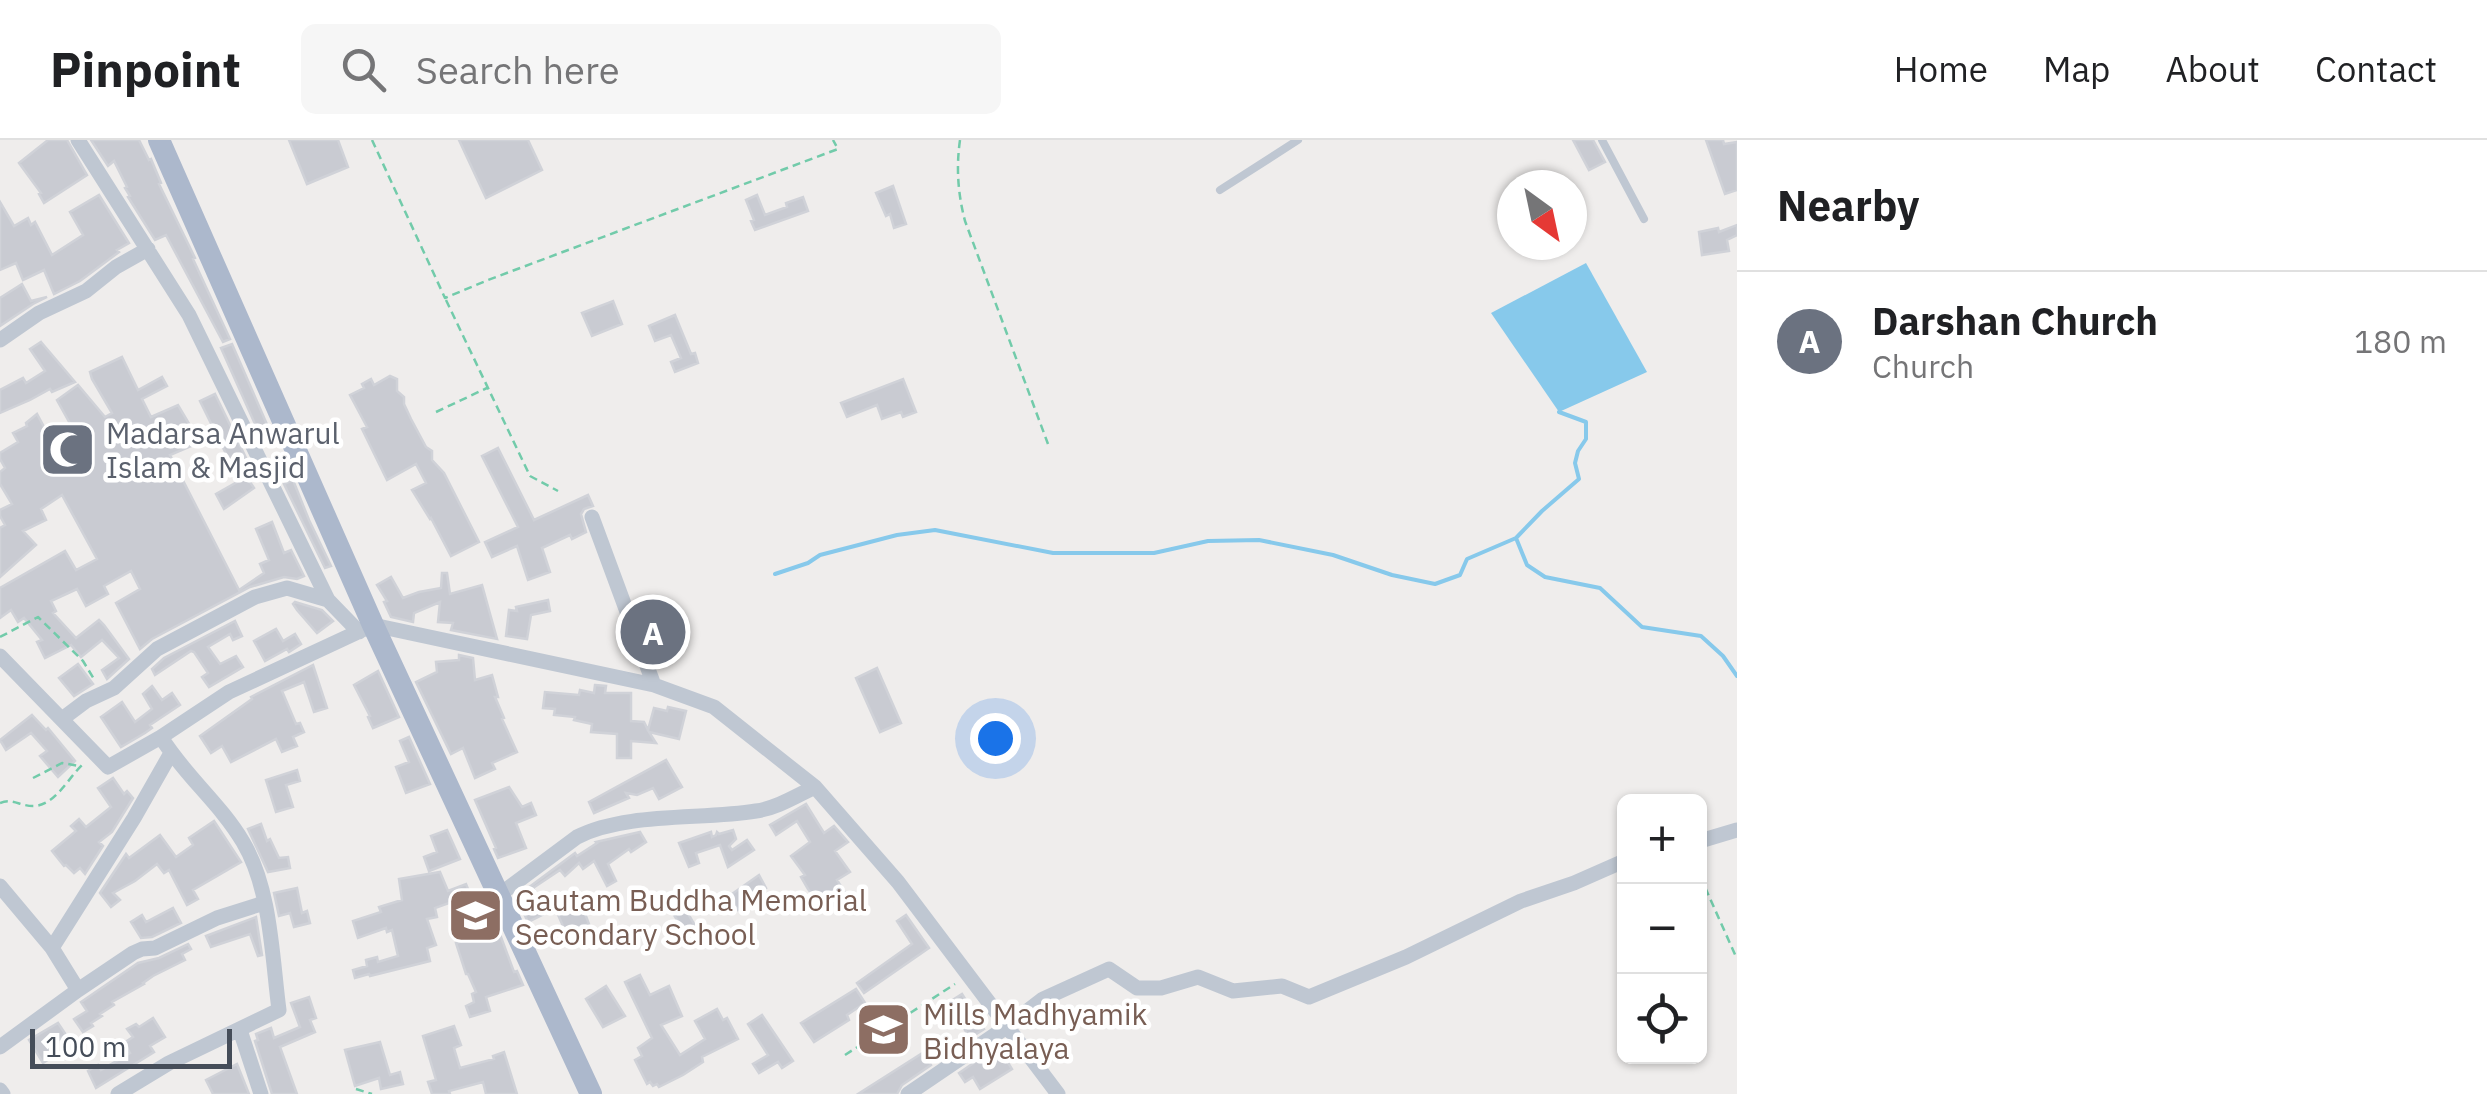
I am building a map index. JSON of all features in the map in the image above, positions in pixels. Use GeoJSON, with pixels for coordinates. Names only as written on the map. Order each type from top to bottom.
{"type":"FeatureCollection","features":[{"type":"Feature","properties":{"kind":"main road"},"geometry":{"type":"LineString","coordinates":[[159,140],[366,628],[498,894],[590,1094]]}},
{"type":"Feature","properties":{"kind":"street"},"geometry":{"type":"LineString","coordinates":[[78,140],[198,332],[328,600]]}},
{"type":"Feature","properties":{"kind":"street"},"geometry":{"type":"LineString","coordinates":[[0,340],[39,313],[86,291],[116,267],[148,249]]}},
{"type":"Feature","properties":{"kind":"street"},"geometry":{"type":"LineString","coordinates":[[592,516],[654,685]]}},
{"type":"Feature","properties":{"kind":"street"},"geometry":{"type":"LineString","coordinates":[[62,720],[86,700],[114,688],[157,649],[255,596],[287,588],[328,600],[366,628],[654,685],[714,707],[815,787],[898,882],[1058,1094]]}},
{"type":"Feature","properties":{"kind":"street"},"geometry":{"type":"LineString","coordinates":[[0,656],[108,767],[229,692],[366,628]]}},
{"type":"Feature","properties":{"kind":"street"},"geometry":{"type":"LineString","coordinates":[[118,1094],[169,1063],[279,1010],[258,873],[218,806],[161,737]]}},
{"type":"Feature","properties":{"kind":"street"},"geometry":{"type":"LineString","coordinates":[[52,948],[171,753]]}},
{"type":"Feature","properties":{"kind":"street"},"geometry":{"type":"LineString","coordinates":[[498,894],[591,830],[631,822],[760,811],[815,787]]}},
{"type":"Feature","properties":{"kind":"street"},"geometry":{"type":"LineString","coordinates":[[1707,839],[1737,830]]}},
{"type":"Feature","properties":{"kind":"street"},"geometry":{"type":"LineString","coordinates":[[920,1091],[1043,998],[1109,969],[1137,988],[1161,988],[1198,976],[1233,991],[1282,986],[1308,997],[1406,957],[1521,901],[1617,864]]}},
{"type":"Feature","properties":{"kind":"street"},"geometry":{"type":"LineString","coordinates":[[0,886],[52,948],[78,990]]}},
{"type":"Feature","properties":{"kind":"street"},"geometry":{"type":"LineString","coordinates":[[0,1046],[132,953],[155,948],[217,918],[264,903]]}},
{"type":"Feature","properties":{"kind":"street"},"geometry":{"type":"LineString","coordinates":[[240,1030],[261,1094]]}},
{"type":"Feature","properties":{"kind":"lane"},"geometry":{"type":"LineString","coordinates":[[1220,190],[1298,140]]}},
{"type":"Feature","properties":{"kind":"lane"},"geometry":{"type":"LineString","coordinates":[[1602,140],[1644,219]]}},
{"type":"Feature","properties":{"kind":"path"},"geometry":{"type":"LineString","coordinates":[[372,140],[530,476],[558,491]]}},
{"type":"Feature","properties":{"kind":"path"},"geometry":{"type":"LineString","coordinates":[[446,298],[838,150],[833,140]]}},
{"type":"Feature","properties":{"kind":"path"},"geometry":{"type":"LineString","coordinates":[[960,140],[960,204],[1048,444]]}},
{"type":"Feature","properties":{"kind":"path"},"geometry":{"type":"LineString","coordinates":[[436,412],[488,387]]}},
{"type":"Feature","properties":{"kind":"path"},"geometry":{"type":"LineString","coordinates":[[0,637],[38,617],[83,661],[103,693]]}},
{"type":"Feature","properties":{"kind":"path"},"geometry":{"type":"LineString","coordinates":[[0,803],[7,800],[35,806],[54,797],[80,766],[62,763],[33,778]]}},
{"type":"Feature","properties":{"kind":"path"},"geometry":{"type":"LineString","coordinates":[[1704,884],[1737,959]]}},
{"type":"Feature","properties":{"kind":"path"},"geometry":{"type":"LineString","coordinates":[[844,1056],[969,975]]}},
{"type":"Feature","properties":{"kind":"path"},"geometry":{"type":"LineString","coordinates":[[356,1090],[372,1094]]}},
{"type":"Feature","properties":{"kind":"water"},"geometry":{"type":"Polygon","coordinates":[[[1586,263],[1647,372],[1559,412],[1491,313],[1586,263]]]}},
{"type":"Feature","properties":{"kind":"building"},"geometry":{"type":"Polygon","coordinates":[[[48,140],[67,140],[87,175],[44,203],[19,163],[48,140]]]}},
{"type":"Feature","properties":{"kind":"building"},"geometry":{"type":"Polygon","coordinates":[[[91,140],[139,140],[151,159],[230,339],[223,342],[166,235],[155,240],[128,197],[114,161],[108,166],[91,140]]]}},
{"type":"Feature","properties":{"kind":"building"},"geometry":{"type":"Polygon","coordinates":[[[289,140],[338,140],[348,167],[307,184],[289,140]]]}},
{"type":"Feature","properties":{"kind":"building"},"geometry":{"type":"Polygon","coordinates":[[[459,140],[528,140],[542,170],[486,198],[459,140]]]}},
{"type":"Feature","properties":{"kind":"building"},"geometry":{"type":"Polygon","coordinates":[[[1573,140],[1593,140],[1605,162],[1589,170],[1573,140]]]}},
{"type":"Feature","properties":{"kind":"building"},"geometry":{"type":"Polygon","coordinates":[[[1706,140],[1737,142],[1737,190],[1725,194],[1706,140]]]}},
{"type":"Feature","properties":{"kind":"building"},"geometry":{"type":"Polygon","coordinates":[[[893,186],[906,224],[894,228],[876,193],[893,186]]]}},
{"type":"Feature","properties":{"kind":"building"},"geometry":{"type":"Polygon","coordinates":[[[99,195],[129,243],[119,252],[80,281],[54,294],[44,270],[23,280],[16,263],[0,270],[0,202],[14,226],[28,218],[31,225],[35,222],[52,255],[83,235],[70,212],[99,195]]]}},
{"type":"Feature","properties":{"kind":"building"},"geometry":{"type":"Polygon","coordinates":[[[757,195],[765,215],[803,197],[808,211],[755,230],[746,200],[757,195]]]}},
{"type":"Feature","properties":{"kind":"building"},"geometry":{"type":"Polygon","coordinates":[[[1737,225],[1737,235],[1727,240],[1729,251],[1702,255],[1699,232],[1718,228],[1719,232],[1737,225]]]}},
{"type":"Feature","properties":{"kind":"building"},"geometry":{"type":"Polygon","coordinates":[[[22,284],[31,301],[47,297],[0,326],[0,298],[22,284]]]}},
{"type":"Feature","properties":{"kind":"building"},"geometry":{"type":"Polygon","coordinates":[[[613,301],[622,324],[592,336],[582,313],[613,301]]]}},
{"type":"Feature","properties":{"kind":"building"},"geometry":{"type":"Polygon","coordinates":[[[675,315],[698,363],[675,372],[671,362],[681,358],[671,335],[655,341],[649,326],[675,315]]]}},
{"type":"Feature","properties":{"kind":"building"},"geometry":{"type":"Polygon","coordinates":[[[41,342],[75,382],[52,392],[50,389],[0,413],[0,390],[23,378],[26,383],[45,371],[30,349],[41,342]]]}},
{"type":"Feature","properties":{"kind":"building"},"geometry":{"type":"Polygon","coordinates":[[[232,344],[269,429],[259,433],[221,348],[232,344]]]}},
{"type":"Feature","properties":{"kind":"building"},"geometry":{"type":"Polygon","coordinates":[[[122,357],[138,390],[162,377],[167,386],[142,399],[151,417],[178,405],[191,427],[185,430],[191,446],[170,455],[239,590],[264,573],[260,564],[269,560],[256,529],[272,522],[284,553],[291,550],[304,576],[284,577],[250,587],[140,649],[116,603],[140,589],[131,571],[104,586],[108,594],[86,606],[77,589],[51,601],[56,611],[53,613],[76,638],[99,620],[129,659],[107,679],[102,670],[119,658],[102,640],[81,657],[71,645],[45,658],[37,642],[42,640],[24,618],[18,622],[11,610],[0,618],[0,588],[65,551],[76,570],[97,559],[62,495],[41,509],[46,520],[23,531],[36,545],[0,577],[0,528],[5,525],[0,510],[12,504],[0,484],[0,472],[5,468],[0,453],[18,442],[13,433],[27,426],[37,414],[57,451],[78,438],[57,400],[78,385],[105,417],[112,413],[90,372],[122,357]]]}},
{"type":"Feature","properties":{"kind":"building"},"geometry":{"type":"Polygon","coordinates":[[[390,376],[397,379],[397,391],[404,397],[411,419],[479,542],[451,556],[412,490],[426,483],[416,464],[387,480],[350,395],[371,379],[374,385],[390,376]]]}},
{"type":"Feature","properties":{"kind":"building"},"geometry":{"type":"Polygon","coordinates":[[[903,379],[916,412],[903,417],[901,412],[882,419],[877,405],[847,417],[841,403],[903,379]]]}},
{"type":"Feature","properties":{"kind":"building"},"geometry":{"type":"Polygon","coordinates":[[[215,394],[250,466],[235,472],[200,401],[215,394]]]}},
{"type":"Feature","properties":{"kind":"building"},"geometry":{"type":"Polygon","coordinates":[[[498,448],[534,520],[588,495],[593,506],[581,514],[586,532],[542,548],[550,572],[528,580],[517,546],[492,557],[485,542],[518,527],[482,456],[498,448]]]}},
{"type":"Feature","properties":{"kind":"building"},"geometry":{"type":"Polygon","coordinates":[[[244,473],[254,488],[224,509],[216,494],[244,473]]]}},
{"type":"Feature","properties":{"kind":"building"},"geometry":{"type":"Polygon","coordinates":[[[293,480],[331,566],[325,568],[284,484],[293,480]]]}},
{"type":"Feature","properties":{"kind":"building"},"geometry":{"type":"Polygon","coordinates":[[[442,573],[447,573],[450,594],[482,585],[497,639],[451,630],[453,623],[438,622],[440,602],[414,613],[413,622],[391,617],[377,585],[391,577],[403,598],[441,588],[442,573]]]}},
{"type":"Feature","properties":{"kind":"building"},"geometry":{"type":"Polygon","coordinates":[[[548,600],[550,611],[531,615],[527,639],[506,636],[509,610],[548,600]]]}},
{"type":"Feature","properties":{"kind":"building"},"geometry":{"type":"Polygon","coordinates":[[[295,602],[322,610],[333,621],[317,633],[295,602]]]}},
{"type":"Feature","properties":{"kind":"building"},"geometry":{"type":"Polygon","coordinates":[[[235,621],[242,636],[233,640],[230,634],[208,647],[220,664],[236,656],[243,667],[209,687],[202,677],[208,673],[191,651],[155,675],[152,669],[164,658],[235,621]]]}},
{"type":"Feature","properties":{"kind":"building"},"geometry":{"type":"Polygon","coordinates":[[[276,629],[283,641],[295,634],[301,644],[265,661],[254,641],[276,629]]]}},
{"type":"Feature","properties":{"kind":"building"},"geometry":{"type":"Polygon","coordinates":[[[459,655],[473,658],[475,680],[492,675],[502,719],[517,752],[492,763],[495,769],[475,778],[463,748],[451,754],[416,682],[437,672],[436,662],[459,660],[459,655]]]}},
{"type":"Feature","properties":{"kind":"building"},"geometry":{"type":"Polygon","coordinates":[[[78,664],[93,684],[74,696],[59,678],[78,664]]]}},
{"type":"Feature","properties":{"kind":"building"},"geometry":{"type":"Polygon","coordinates":[[[313,665],[327,708],[314,712],[304,682],[282,691],[296,724],[300,723],[304,732],[293,737],[297,746],[282,752],[276,739],[231,762],[222,746],[211,753],[200,736],[251,697],[313,665]]]}},
{"type":"Feature","properties":{"kind":"building"},"geometry":{"type":"Polygon","coordinates":[[[877,668],[901,723],[880,732],[856,678],[877,668]]]}},
{"type":"Feature","properties":{"kind":"building"},"geometry":{"type":"Polygon","coordinates":[[[378,671],[399,717],[373,728],[354,685],[378,671]]]}},
{"type":"Feature","properties":{"kind":"building"},"geometry":{"type":"Polygon","coordinates":[[[595,685],[606,686],[605,693],[631,693],[631,721],[644,722],[648,730],[654,708],[686,711],[679,739],[649,732],[656,743],[631,741],[631,758],[617,758],[617,734],[591,732],[592,724],[554,715],[555,709],[543,708],[545,692],[594,693],[595,685]]]}},
{"type":"Feature","properties":{"kind":"building"},"geometry":{"type":"Polygon","coordinates":[[[152,686],[162,700],[172,693],[180,705],[121,747],[101,717],[122,702],[135,722],[152,709],[143,694],[152,686]]]}},
{"type":"Feature","properties":{"kind":"building"},"geometry":{"type":"Polygon","coordinates":[[[32,715],[75,761],[58,777],[40,756],[47,751],[31,733],[6,750],[0,740],[32,715]]]}},
{"type":"Feature","properties":{"kind":"building"},"geometry":{"type":"Polygon","coordinates":[[[409,737],[430,784],[406,793],[396,767],[409,762],[400,741],[409,737]]]}},
{"type":"Feature","properties":{"kind":"building"},"geometry":{"type":"Polygon","coordinates":[[[666,760],[682,787],[659,799],[653,788],[637,795],[626,793],[629,798],[594,813],[589,802],[666,760]]]}},
{"type":"Feature","properties":{"kind":"building"},"geometry":{"type":"Polygon","coordinates":[[[297,770],[300,781],[286,785],[293,807],[276,812],[266,780],[297,770]]]}},
{"type":"Feature","properties":{"kind":"building"},"geometry":{"type":"Polygon","coordinates":[[[113,778],[124,794],[127,791],[133,798],[112,832],[99,842],[103,846],[85,874],[80,868],[74,873],[52,851],[76,831],[71,826],[79,819],[86,827],[111,807],[98,788],[113,778]]]}},
{"type":"Feature","properties":{"kind":"building"},"geometry":{"type":"Polygon","coordinates":[[[509,787],[522,807],[531,803],[536,815],[516,823],[526,848],[498,858],[475,800],[509,787]]]}},
{"type":"Feature","properties":{"kind":"building"},"geometry":{"type":"Polygon","coordinates":[[[806,804],[824,833],[834,826],[848,842],[835,851],[850,872],[837,880],[847,896],[825,911],[791,856],[810,842],[797,821],[776,835],[770,825],[806,804]]]}},
{"type":"Feature","properties":{"kind":"building"},"geometry":{"type":"Polygon","coordinates":[[[214,821],[241,862],[193,890],[198,899],[187,905],[169,870],[164,873],[157,864],[113,893],[120,900],[111,907],[100,893],[126,854],[129,858],[160,835],[176,857],[193,845],[189,838],[214,821]]]}},
{"type":"Feature","properties":{"kind":"building"},"geometry":{"type":"Polygon","coordinates":[[[261,824],[279,858],[288,857],[290,868],[268,872],[248,829],[261,824]]]}},
{"type":"Feature","properties":{"kind":"building"},"geometry":{"type":"Polygon","coordinates":[[[447,830],[460,859],[429,871],[424,857],[437,852],[431,836],[447,830]]]}},
{"type":"Feature","properties":{"kind":"building"},"geometry":{"type":"Polygon","coordinates":[[[733,830],[736,839],[729,846],[732,850],[747,840],[754,850],[728,867],[720,845],[696,853],[699,863],[689,867],[679,843],[711,832],[712,837],[717,832],[733,830]]]}},
{"type":"Feature","properties":{"kind":"building"},"geometry":{"type":"Polygon","coordinates":[[[640,832],[646,842],[608,864],[616,881],[607,886],[594,861],[583,869],[579,863],[565,876],[560,870],[533,888],[548,912],[528,922],[516,897],[575,853],[577,856],[596,842],[640,832]]]}},
{"type":"Feature","properties":{"kind":"building"},"geometry":{"type":"Polygon","coordinates":[[[440,872],[448,891],[466,884],[475,906],[461,911],[457,900],[435,908],[437,917],[427,919],[436,945],[427,948],[430,961],[355,978],[353,970],[367,966],[366,960],[377,957],[378,962],[398,956],[392,930],[387,932],[386,928],[358,938],[353,921],[402,900],[399,879],[440,872]]]}},
{"type":"Feature","properties":{"kind":"building"},"geometry":{"type":"Polygon","coordinates":[[[759,875],[766,888],[738,910],[729,896],[759,875]]]}},
{"type":"Feature","properties":{"kind":"building"},"geometry":{"type":"Polygon","coordinates":[[[297,888],[302,913],[307,911],[310,923],[294,927],[290,913],[279,916],[274,893],[297,888]]]}},
{"type":"Feature","properties":{"kind":"building"},"geometry":{"type":"Polygon","coordinates":[[[565,894],[571,908],[581,903],[589,924],[566,933],[552,901],[565,894]]]}},
{"type":"Feature","properties":{"kind":"building"},"geometry":{"type":"Polygon","coordinates":[[[683,905],[697,929],[671,943],[664,931],[679,923],[672,912],[683,905]]]}},
{"type":"Feature","properties":{"kind":"building"},"geometry":{"type":"Polygon","coordinates":[[[173,908],[181,923],[152,937],[141,938],[131,922],[142,915],[146,922],[173,908]]]}},
{"type":"Feature","properties":{"kind":"building"},"geometry":{"type":"Polygon","coordinates":[[[906,915],[929,948],[864,993],[857,983],[912,944],[897,921],[906,915]]]}},
{"type":"Feature","properties":{"kind":"building"},"geometry":{"type":"Polygon","coordinates":[[[256,917],[262,955],[258,956],[250,934],[211,947],[206,936],[256,917]]]}},
{"type":"Feature","properties":{"kind":"building"},"geometry":{"type":"Polygon","coordinates":[[[498,929],[523,985],[486,997],[490,1011],[470,1017],[466,1006],[474,1002],[472,994],[476,992],[456,943],[498,929]]]}},
{"type":"Feature","properties":{"kind":"building"},"geometry":{"type":"Polygon","coordinates":[[[188,944],[191,949],[182,954],[185,960],[112,1002],[114,1005],[83,1032],[74,1019],[87,1011],[81,1002],[138,963],[188,944]]]}},
{"type":"Feature","properties":{"kind":"building"},"geometry":{"type":"Polygon","coordinates":[[[640,975],[650,995],[669,986],[682,1016],[661,1025],[680,1055],[705,1039],[695,1021],[717,1009],[723,1020],[727,1018],[738,1039],[702,1057],[703,1062],[659,1087],[647,1084],[635,1060],[642,1056],[638,1048],[652,1038],[625,982],[640,975]]]}},
{"type":"Feature","properties":{"kind":"building"},"geometry":{"type":"Polygon","coordinates":[[[606,986],[625,1016],[603,1027],[586,999],[606,986]]]}},
{"type":"Feature","properties":{"kind":"building"},"geometry":{"type":"Polygon","coordinates":[[[856,989],[865,1003],[847,1015],[849,1020],[814,1042],[801,1023],[856,989]]]}},
{"type":"Feature","properties":{"kind":"building"},"geometry":{"type":"Polygon","coordinates":[[[962,994],[984,1029],[970,1038],[948,1003],[962,994]]]}},
{"type":"Feature","properties":{"kind":"building"},"geometry":{"type":"Polygon","coordinates":[[[309,997],[316,1018],[310,1020],[315,1032],[280,1047],[297,1094],[272,1094],[256,1034],[271,1028],[274,1038],[300,1027],[291,1003],[309,997]]]}},
{"type":"Feature","properties":{"kind":"building"},"geometry":{"type":"Polygon","coordinates":[[[762,1015],[793,1061],[782,1068],[778,1062],[759,1073],[753,1064],[768,1055],[748,1024],[762,1015]]]}},
{"type":"Feature","properties":{"kind":"building"},"geometry":{"type":"Polygon","coordinates":[[[153,1018],[165,1037],[150,1046],[154,1052],[96,1088],[88,1071],[98,1065],[101,1070],[130,1053],[124,1043],[133,1037],[127,1029],[153,1018]]]}},
{"type":"Feature","properties":{"kind":"building"},"geometry":{"type":"Polygon","coordinates":[[[58,1023],[66,1035],[48,1047],[54,1056],[43,1063],[29,1040],[58,1023]]]}},
{"type":"Feature","properties":{"kind":"building"},"geometry":{"type":"Polygon","coordinates":[[[454,1026],[461,1045],[454,1048],[460,1068],[494,1059],[493,1056],[504,1052],[517,1094],[486,1094],[483,1082],[449,1091],[450,1094],[432,1094],[428,1082],[436,1080],[423,1036],[454,1026]]]}},
{"type":"Feature","properties":{"kind":"building"},"geometry":{"type":"Polygon","coordinates":[[[380,1042],[390,1075],[400,1072],[403,1084],[381,1089],[379,1078],[355,1086],[345,1050],[380,1042]]]}},
{"type":"Feature","properties":{"kind":"building"},"geometry":{"type":"Polygon","coordinates":[[[1001,1044],[1012,1069],[980,1089],[973,1077],[965,1082],[959,1073],[1001,1044]]]}},
{"type":"Feature","properties":{"kind":"building"},"geometry":{"type":"Polygon","coordinates":[[[924,1052],[931,1065],[902,1085],[897,1094],[858,1094],[924,1052]]]}},
{"type":"Feature","properties":{"kind":"building"},"geometry":{"type":"Polygon","coordinates":[[[237,1064],[249,1094],[213,1094],[206,1080],[237,1064]]]}},
{"type":"Feature","properties":{"kind":"waterway"},"geometry":{"type":"LineString","coordinates":[[1559,412],[1586,422],[1586,439],[1575,463],[1579,479],[1516,538],[1527,565],[1545,577],[1600,588],[1642,627],[1701,636],[1737,676]]}},
{"type":"Feature","properties":{"kind":"waterway"},"geometry":{"type":"LineString","coordinates":[[775,574],[820,555],[897,535],[935,530],[1053,553],[1154,553],[1208,541],[1259,540],[1333,555],[1392,575],[1435,584],[1460,575],[1467,559],[1516,538]]}},
{"type":"Feature","properties":{"kind":"place","name":"Madarsa Anwarul Islam & Masjid"},"geometry":{"type":"Point","coordinates":[67,449]}},
{"type":"Feature","properties":{"kind":"place","name":"Darshan Church"},"geometry":{"type":"Point","coordinates":[653,632]}},
{"type":"Feature","properties":{"kind":"place","name":"Gautam Buddha Memorial Secondary School"},"geometry":{"type":"Point","coordinates":[476,916]}},
{"type":"Feature","properties":{"kind":"place","name":"Mills Madhyamik Bidhyalaya"},"geometry":{"type":"Point","coordinates":[884,1030]}}]}
